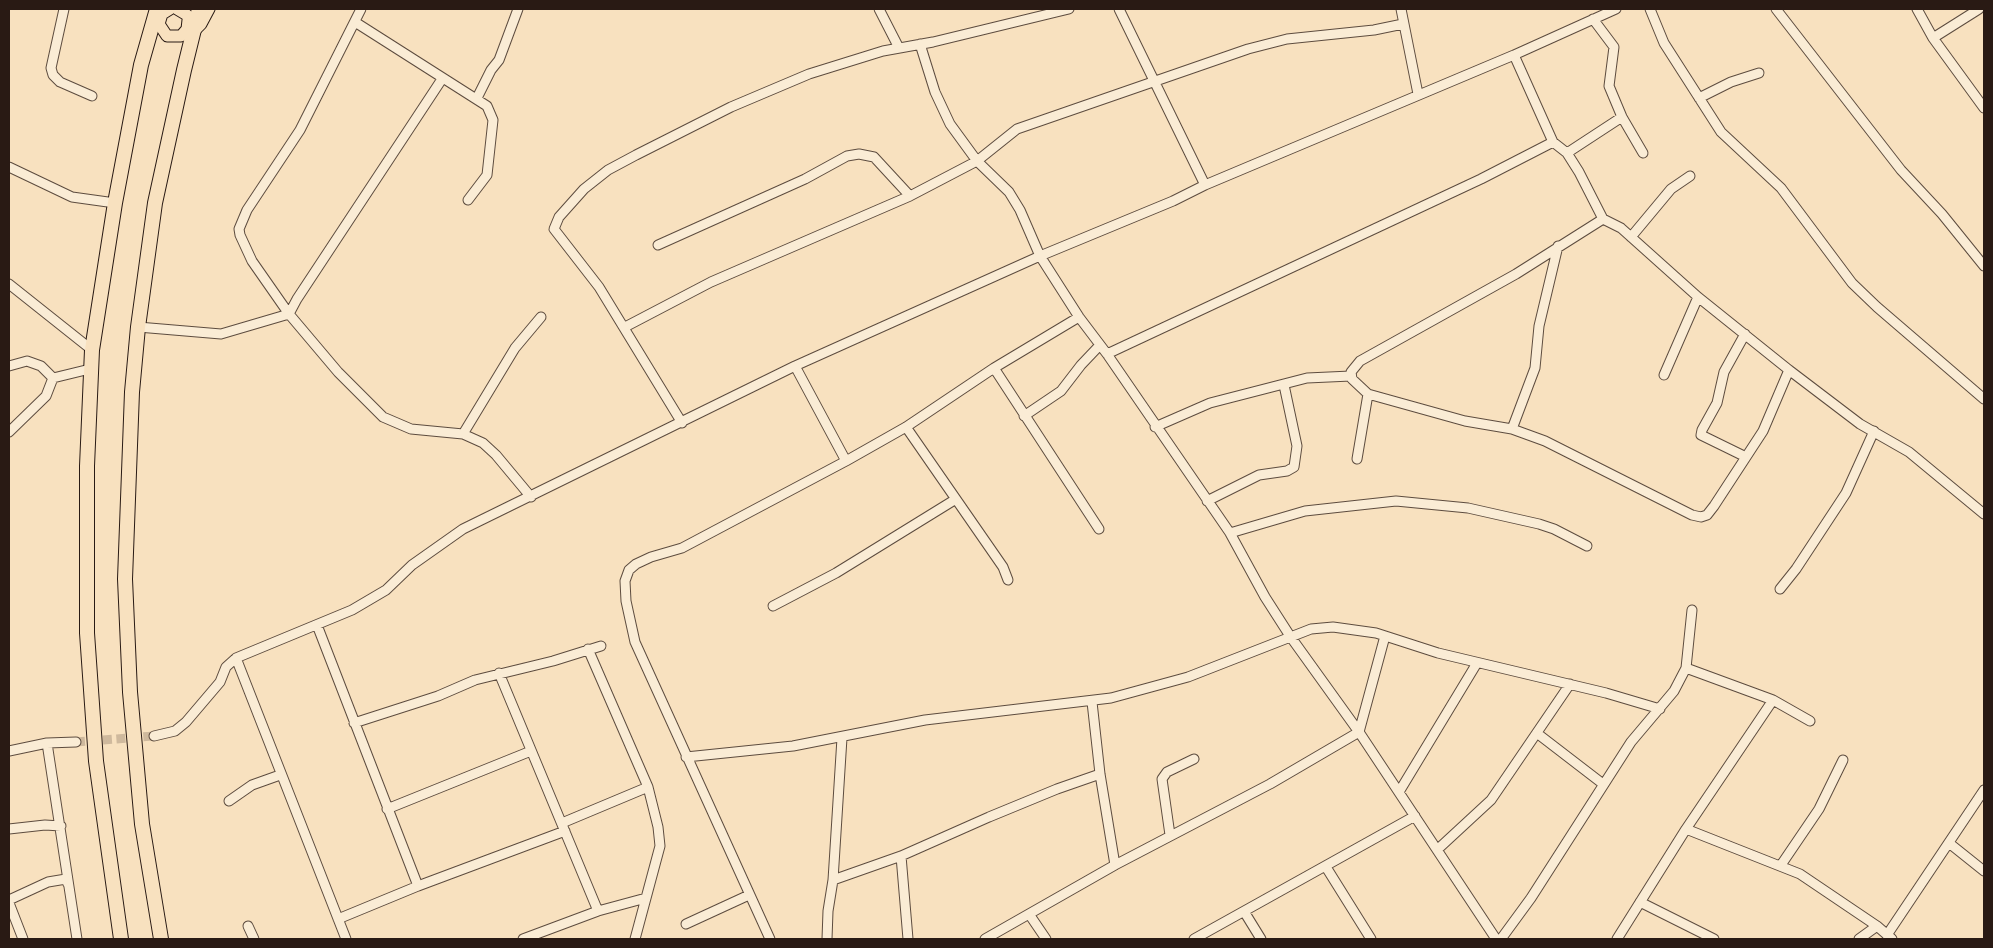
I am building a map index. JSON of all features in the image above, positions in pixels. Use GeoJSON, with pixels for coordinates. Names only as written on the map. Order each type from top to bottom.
{"type":"FeatureCollection","features":[{"type":"Feature","properties":{"kind":"highway"},"geometry":{"type":"LineString","coordinates":[[161,939],[142,824],[130,692],[125,579],[132,392],[138,327],[185,22],[199,9]]}},
{"type":"Feature","properties":{"kind":"highway"},"geometry":{"type":"LineString","coordinates":[[121,939],[96,761],[87,633],[86,466],[90,369],[115,203],[141,65],[160,14]]}},
{"type":"Feature","properties":{"kind":"main road"},"geometry":{"type":"LineString","coordinates":[[160,14],[172,37],[199,9]]}},
{"type":"Feature","properties":{"kind":"main road"},"geometry":{"type":"LineString","coordinates":[[185,22],[201,24],[209,9]]}},
{"type":"Feature","properties":{"kind":"street"},"geometry":{"type":"LineString","coordinates":[[64,9],[51,68],[52,75],[60,82],[92,96]]}},
{"type":"Feature","properties":{"kind":"street"},"geometry":{"type":"LineString","coordinates":[[361,9],[300,130],[247,210],[239,229],[240,235],[252,261],[289,314],[338,372],[383,417],[411,429],[463,434],[483,443],[496,455],[531,497]]}},
{"type":"Feature","properties":{"kind":"street"},"geometry":{"type":"LineString","coordinates":[[477,98],[491,70],[499,60],[518,9]]}},
{"type":"Feature","properties":{"kind":"street"},"geometry":{"type":"LineString","coordinates":[[879,9],[899,48]]}},
{"type":"Feature","properties":{"kind":"street"},"geometry":{"type":"LineString","coordinates":[[682,423],[599,287],[554,229],[559,216],[584,189],[608,170],[731,107],[809,74],[899,48],[1069,9]]}},
{"type":"Feature","properties":{"kind":"street"},"geometry":{"type":"LineString","coordinates":[[1119,9],[1205,185]]}},
{"type":"Feature","properties":{"kind":"street"},"geometry":{"type":"LineString","coordinates":[[1401,9],[1418,94]]}},
{"type":"Feature","properties":{"kind":"street"},"geometry":{"type":"LineString","coordinates":[[154,736],[176,731],[186,722],[220,682],[226,667],[236,658],[352,610],[386,590],[412,565],[463,530],[795,366],[1040,256],[1173,201],[1205,185],[1616,9]]}},
{"type":"Feature","properties":{"kind":"street"},"geometry":{"type":"LineString","coordinates":[[1650,9],[1664,43],[1721,132],[1781,188],[1852,283],[1876,307],[1984,399]]}},
{"type":"Feature","properties":{"kind":"street"},"geometry":{"type":"LineString","coordinates":[[1776,9],[1901,170],[1942,214],[1984,266]]}},
{"type":"Feature","properties":{"kind":"street"},"geometry":{"type":"LineString","coordinates":[[1917,9],[1933,38],[1984,108]]}},
{"type":"Feature","properties":{"kind":"street"},"geometry":{"type":"LineString","coordinates":[[1933,38],[1979,9]]}},
{"type":"Feature","properties":{"kind":"street"},"geometry":{"type":"LineString","coordinates":[[1593,19],[1614,47],[1608,86],[1622,117],[1644,153]]}},
{"type":"Feature","properties":{"kind":"street"},"geometry":{"type":"LineString","coordinates":[[355,22],[487,106],[493,120],[487,175],[468,200]]}},
{"type":"Feature","properties":{"kind":"street"},"geometry":{"type":"LineString","coordinates":[[625,328],[711,282],[910,196],[977,161],[1017,129],[1154,83],[1232,54],[1287,39],[1366,31],[1403,24]]}},
{"type":"Feature","properties":{"kind":"street"},"geometry":{"type":"LineString","coordinates":[[920,44],[935,92],[950,124],[977,161],[1009,192],[1020,210],[1040,256],[1079,317],[1107,354],[1155,427],[1230,533],[1265,598],[1359,732],[1496,939]]}},
{"type":"Feature","properties":{"kind":"street"},"geometry":{"type":"LineString","coordinates":[[1514,54],[1553,142],[1567,153],[1603,219],[1621,228],[1698,297],[1788,370],[1860,424],[1909,452],[1984,514]]}},
{"type":"Feature","properties":{"kind":"street"},"geometry":{"type":"LineString","coordinates":[[1699,98],[1731,82],[1759,73]]}},
{"type":"Feature","properties":{"kind":"street"},"geometry":{"type":"LineString","coordinates":[[138,327],[221,334],[289,314],[296,299],[442,79]]}},
{"type":"Feature","properties":{"kind":"street"},"geometry":{"type":"LineString","coordinates":[[1567,153],[1622,117]]}},
{"type":"Feature","properties":{"kind":"street"},"geometry":{"type":"LineString","coordinates":[[1107,354],[1480,179],[1553,142]]}},
{"type":"Feature","properties":{"kind":"street"},"geometry":{"type":"LineString","coordinates":[[658,245],[805,179],[847,156],[859,154],[874,157],[910,196]]}},
{"type":"Feature","properties":{"kind":"street"},"geometry":{"type":"LineString","coordinates":[[9,167],[72,197],[115,203]]}},
{"type":"Feature","properties":{"kind":"street"},"geometry":{"type":"LineString","coordinates":[[1630,237],[1671,189],[1690,176]]}},
{"type":"Feature","properties":{"kind":"street"},"geometry":{"type":"LineString","coordinates":[[1603,219],[1516,274],[1360,361],[1353,368],[1351,376],[1354,382],[1368,394],[1465,421],[1512,429],[1545,440],[1696,517],[1708,515],[1763,432],[1788,370]]}},
{"type":"Feature","properties":{"kind":"street"},"geometry":{"type":"LineString","coordinates":[[1512,429],[1535,368],[1539,326],[1558,246]]}},
{"type":"Feature","properties":{"kind":"street"},"geometry":{"type":"LineString","coordinates":[[9,284],[92,350]]}},
{"type":"Feature","properties":{"kind":"street"},"geometry":{"type":"LineString","coordinates":[[1664,375],[1698,297]]}},
{"type":"Feature","properties":{"kind":"street"},"geometry":{"type":"LineString","coordinates":[[463,434],[514,348],[541,317]]}},
{"type":"Feature","properties":{"kind":"street"},"geometry":{"type":"LineString","coordinates":[[770,939],[635,642],[626,601],[625,581],[629,570],[636,564],[651,557],[682,548],[698,540],[846,461],[906,426],[994,368],[1079,317]]}},
{"type":"Feature","properties":{"kind":"street"},"geometry":{"type":"LineString","coordinates":[[1745,334],[1724,372],[1717,403],[1702,430],[1702,436],[1746,458]]}},
{"type":"Feature","properties":{"kind":"street"},"geometry":{"type":"LineString","coordinates":[[1024,416],[1061,391],[1080,365],[1100,345]]}},
{"type":"Feature","properties":{"kind":"street"},"geometry":{"type":"LineString","coordinates":[[9,366],[27,361],[41,366],[53,378]]}},
{"type":"Feature","properties":{"kind":"street"},"geometry":{"type":"LineString","coordinates":[[795,366],[846,461]]}},
{"type":"Feature","properties":{"kind":"street"},"geometry":{"type":"LineString","coordinates":[[994,368],[1099,529]]}},
{"type":"Feature","properties":{"kind":"street"},"geometry":{"type":"LineString","coordinates":[[53,378],[90,369]]}},
{"type":"Feature","properties":{"kind":"street"},"geometry":{"type":"LineString","coordinates":[[1155,427],[1199,406],[1307,378],[1351,376]]}},
{"type":"Feature","properties":{"kind":"street"},"geometry":{"type":"LineString","coordinates":[[9,432],[46,396],[53,378]]}},
{"type":"Feature","properties":{"kind":"street"},"geometry":{"type":"LineString","coordinates":[[1207,501],[1259,475],[1287,471],[1294,467],[1297,446],[1284,384]]}},
{"type":"Feature","properties":{"kind":"street"},"geometry":{"type":"LineString","coordinates":[[1357,459],[1368,394]]}},
{"type":"Feature","properties":{"kind":"street"},"geometry":{"type":"LineString","coordinates":[[906,426],[1003,568],[1008,580]]}},
{"type":"Feature","properties":{"kind":"street"},"geometry":{"type":"LineString","coordinates":[[1780,589],[1796,569],[1846,493],[1874,432]]}},
{"type":"Feature","properties":{"kind":"street"},"geometry":{"type":"LineString","coordinates":[[773,606],[836,573],[956,500]]}},
{"type":"Feature","properties":{"kind":"street"},"geometry":{"type":"LineString","coordinates":[[1230,533],[1282,516],[1305,511],[1361,503],[1396,501],[1468,508],[1539,524],[1554,529],[1587,546]]}},
{"type":"Feature","properties":{"kind":"street"},"geometry":{"type":"LineString","coordinates":[[1501,939],[1532,898],[1631,742],[1674,691],[1686,668],[1692,610]]}},
{"type":"Feature","properties":{"kind":"street"},"geometry":{"type":"LineString","coordinates":[[317,624],[418,886]]}},
{"type":"Feature","properties":{"kind":"street"},"geometry":{"type":"LineString","coordinates":[[686,757],[793,746],[842,738],[925,720],[1092,702],[1188,677],[1311,629],[1344,627],[1385,636],[1477,663],[1570,684],[1660,709]]}},
{"type":"Feature","properties":{"kind":"street"},"geometry":{"type":"LineString","coordinates":[[985,939],[1116,864],[1270,784],[1359,732],[1385,636]]}},
{"type":"Feature","properties":{"kind":"street"},"geometry":{"type":"LineString","coordinates":[[354,724],[438,696],[475,680],[553,661],[601,646]]}},
{"type":"Feature","properties":{"kind":"street"},"geometry":{"type":"LineString","coordinates":[[588,650],[648,787],[655,811],[660,846],[635,939]]}},
{"type":"Feature","properties":{"kind":"street"},"geometry":{"type":"LineString","coordinates":[[236,658],[280,775],[346,939]]}},
{"type":"Feature","properties":{"kind":"street"},"geometry":{"type":"LineString","coordinates":[[1399,792],[1477,663]]}},
{"type":"Feature","properties":{"kind":"street"},"geometry":{"type":"LineString","coordinates":[[1686,668],[1773,700],[1810,721]]}},
{"type":"Feature","properties":{"kind":"street"},"geometry":{"type":"LineString","coordinates":[[499,673],[598,911]]}},
{"type":"Feature","properties":{"kind":"street"},"geometry":{"type":"LineString","coordinates":[[1438,849],[1492,800],[1570,684]]}},
{"type":"Feature","properties":{"kind":"street"},"geometry":{"type":"LineString","coordinates":[[1617,939],[1686,829],[1773,700]]}},
{"type":"Feature","properties":{"kind":"street"},"geometry":{"type":"LineString","coordinates":[[1092,702],[1100,774],[1116,864]]}},
{"type":"Feature","properties":{"kind":"street"},"geometry":{"type":"LineString","coordinates":[[1538,734],[1603,784]]}},
{"type":"Feature","properties":{"kind":"street"},"geometry":{"type":"LineString","coordinates":[[827,939],[828,911],[833,880],[842,738]]}},
{"type":"Feature","properties":{"kind":"street"},"geometry":{"type":"LineString","coordinates":[[9,751],[47,743],[76,742]]}},
{"type":"Feature","properties":{"kind":"street"},"geometry":{"type":"LineString","coordinates":[[47,743],[77,939]]}},
{"type":"Feature","properties":{"kind":"street"},"geometry":{"type":"LineString","coordinates":[[387,809],[531,750]]}},
{"type":"Feature","properties":{"kind":"street"},"geometry":{"type":"LineString","coordinates":[[1170,835],[1162,779],[1167,772],[1194,759]]}},
{"type":"Feature","properties":{"kind":"street"},"geometry":{"type":"LineString","coordinates":[[1781,865],[1819,809],[1843,760]]}},
{"type":"Feature","properties":{"kind":"street"},"geometry":{"type":"LineString","coordinates":[[833,880],[901,856],[1023,803],[1100,774]]}},
{"type":"Feature","properties":{"kind":"street"},"geometry":{"type":"LineString","coordinates":[[228,802],[247,788],[280,775]]}},
{"type":"Feature","properties":{"kind":"street"},"geometry":{"type":"LineString","coordinates":[[338,919],[563,827],[648,787]]}},
{"type":"Feature","properties":{"kind":"street"},"geometry":{"type":"LineString","coordinates":[[1686,829],[1800,874],[1877,926],[1890,937],[1984,790]]}},
{"type":"Feature","properties":{"kind":"street"},"geometry":{"type":"LineString","coordinates":[[1194,939],[1244,913],[1415,816]]}},
{"type":"Feature","properties":{"kind":"street"},"geometry":{"type":"LineString","coordinates":[[9,829],[46,825],[61,826]]}},
{"type":"Feature","properties":{"kind":"street"},"geometry":{"type":"LineString","coordinates":[[1949,843],[1984,871]]}},
{"type":"Feature","properties":{"kind":"street"},"geometry":{"type":"LineString","coordinates":[[901,856],[908,939]]}},
{"type":"Feature","properties":{"kind":"street"},"geometry":{"type":"LineString","coordinates":[[1326,867],[1371,939]]}},
{"type":"Feature","properties":{"kind":"street"},"geometry":{"type":"LineString","coordinates":[[23,939],[9,901],[48,882],[66,879],[70,894]]}},
{"type":"Feature","properties":{"kind":"street"},"geometry":{"type":"LineString","coordinates":[[686,924],[750,895]]}},
{"type":"Feature","properties":{"kind":"street"},"geometry":{"type":"LineString","coordinates":[[523,939],[598,911],[646,898]]}},
{"type":"Feature","properties":{"kind":"street"},"geometry":{"type":"LineString","coordinates":[[1640,902],[1714,939]]}},
{"type":"Feature","properties":{"kind":"street"},"geometry":{"type":"LineString","coordinates":[[1244,913],[1261,939]]}},
{"type":"Feature","properties":{"kind":"street"},"geometry":{"type":"LineString","coordinates":[[1029,914],[1046,939]]}},
{"type":"Feature","properties":{"kind":"street"},"geometry":{"type":"LineString","coordinates":[[248,926],[254,939]]}},
{"type":"Feature","properties":{"kind":"street"},"geometry":{"type":"LineString","coordinates":[[1859,939],[1877,926]]}},
{"type":"Feature","properties":{"kind":"tunnel"},"geometry":{"type":"LineString","coordinates":[[76,742],[154,736]]}}]}
